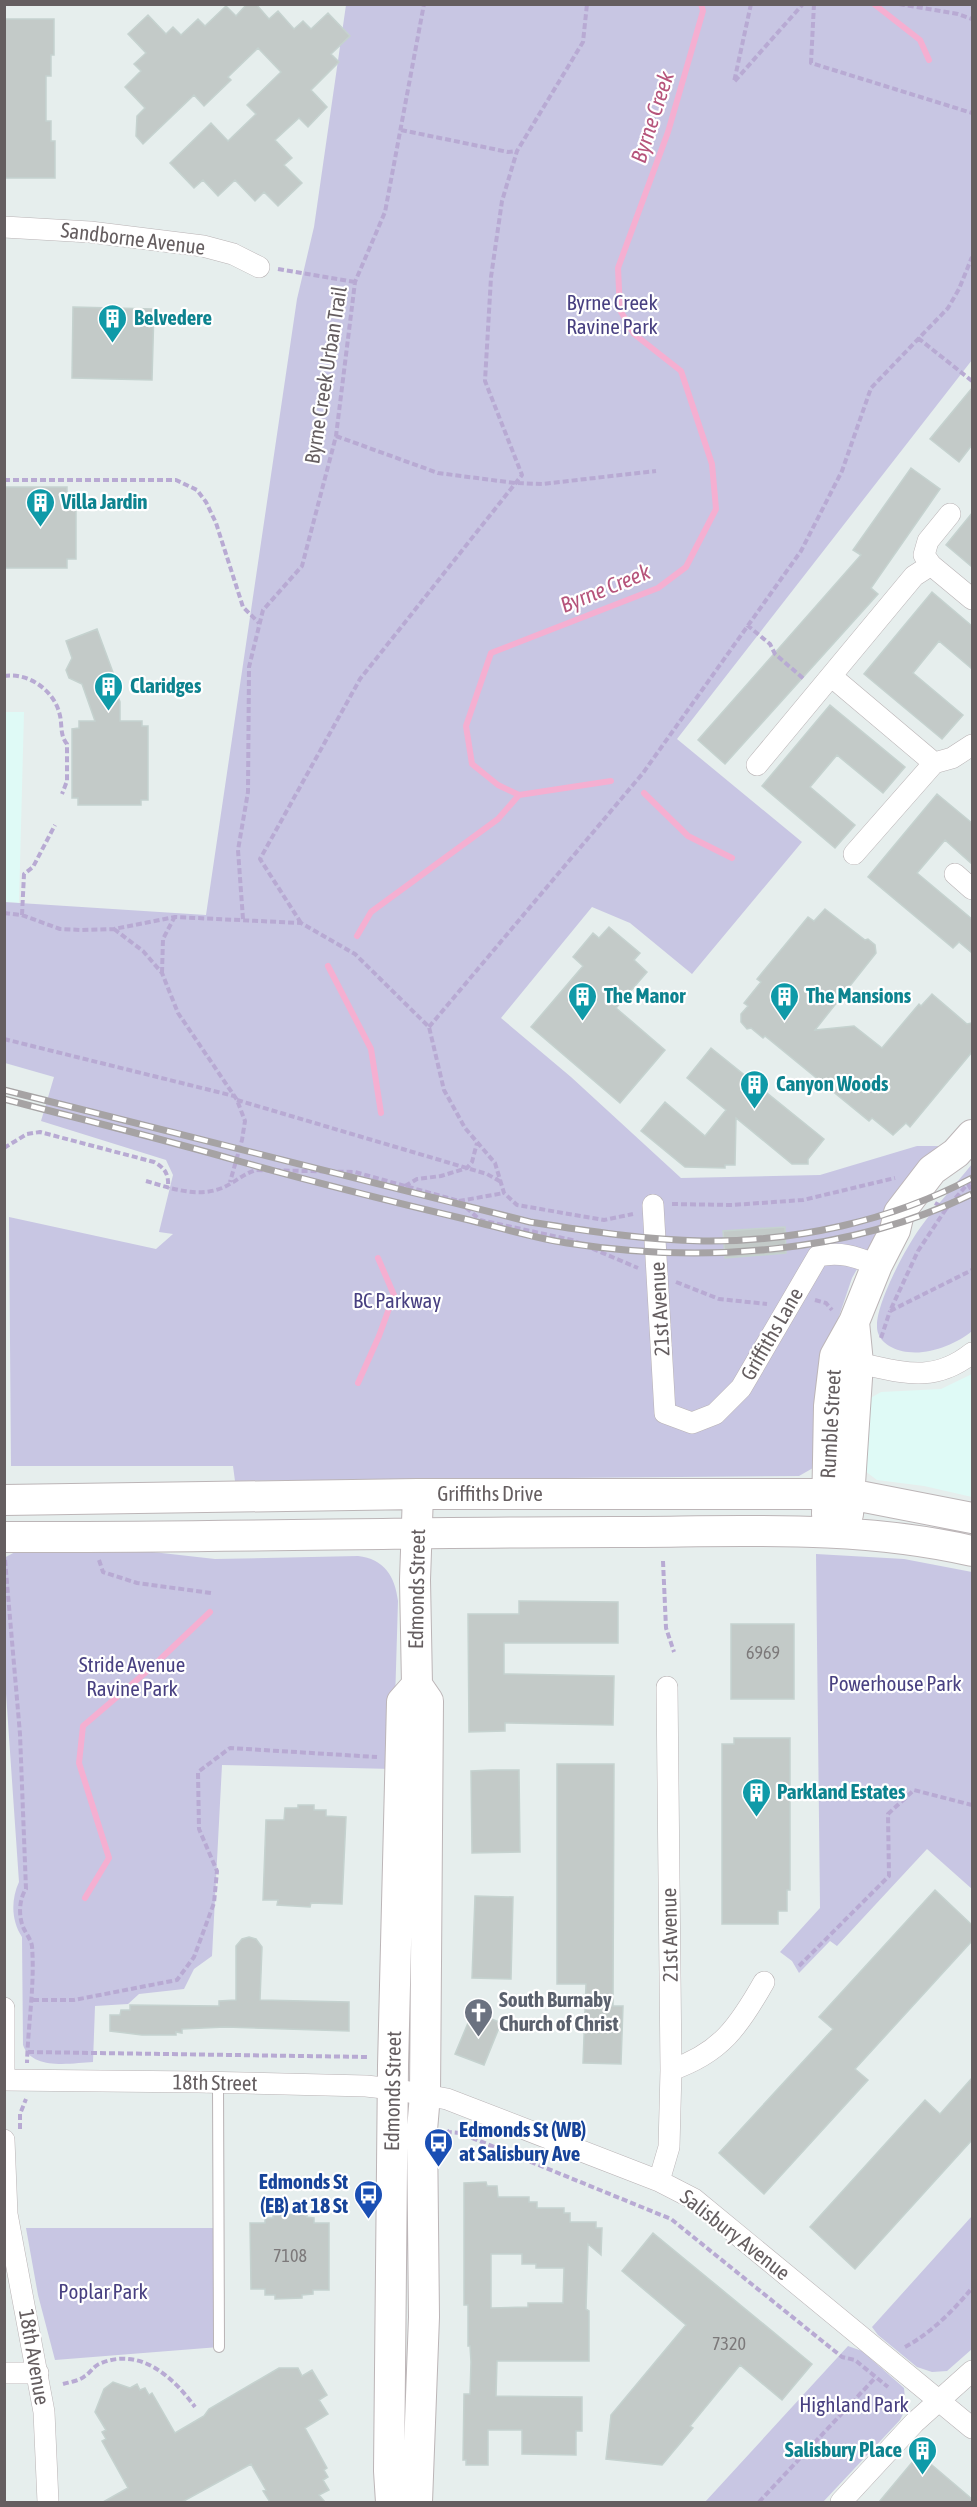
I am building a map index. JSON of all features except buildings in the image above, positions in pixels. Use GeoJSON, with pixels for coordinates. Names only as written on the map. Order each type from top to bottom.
{"type":"FeatureCollection","features":[{"type":"Feature","properties":{"kind":"street","name":"Sandborne Avenue"},"geometry":{"type":"LineString","coordinates":[[4,227],[90,232],[203,246],[233,254],[259,267]]}},
{"type":"Feature","properties":{"kind":"street"},"geometry":{"type":"LineString","coordinates":[[950,514],[928,541],[924,555],[931,565],[972,599]]}},
{"type":"Feature","properties":{"kind":"street"},"geometry":{"type":"LineString","coordinates":[[757,765],[914,576],[931,565]]}},
{"type":"Feature","properties":{"kind":"street"},"geometry":{"type":"LineString","coordinates":[[824,683],[934,763]]}},
{"type":"Feature","properties":{"kind":"street"},"geometry":{"type":"LineString","coordinates":[[854,854],[934,763],[952,758],[972,745]]}},
{"type":"Feature","properties":{"kind":"street"},"geometry":{"type":"LineString","coordinates":[[955,874],[972,888]]}},
{"type":"Feature","properties":{"kind":"street","name":"Rumble Street"},"geometry":{"type":"LineString","coordinates":[[838,1494],[829,1406],[835,1356],[854,1322],[877,1264],[895,1230],[899,1213],[932,1170],[964,1144]]}},
{"type":"Feature","properties":{"kind":"street","name":"21st Avenue"},"geometry":{"type":"LineString","coordinates":[[653,1205],[665,1413]]}},
{"type":"Feature","properties":{"kind":"street","name":"Griffiths Lane"},"geometry":{"type":"LineString","coordinates":[[665,1413],[692,1423],[715,1414],[741,1388],[818,1256],[835,1253],[853,1255],[877,1264]]}},
{"type":"Feature","properties":{"kind":"street","name":"Rumble Street"},"geometry":{"type":"LineString","coordinates":[[836,1532],[838,1494],[858,1363],[854,1322]]}},
{"type":"Feature","properties":{"kind":"street"},"geometry":{"type":"LineString","coordinates":[[858,1363],[913,1375],[947,1368],[972,1353]]}},
{"type":"Feature","properties":{"kind":"street","name":"Griffiths Drive"},"geometry":{"type":"LineString","coordinates":[[4,1500],[418,1494],[838,1494],[972,1518]]}},
{"type":"Feature","properties":{"kind":"street","name":"Edmonds Street"},"geometry":{"type":"LineString","coordinates":[[417,2502],[424,2317],[423,2130],[428,1701],[417,1685],[415,1580],[418,1494]]}},
{"type":"Feature","properties":{"kind":"street","name":"Griffiths Drive"},"geometry":{"type":"LineString","coordinates":[[4,1537],[418,1532],[836,1532],[926,1540],[972,1551]]}},
{"type":"Feature","properties":{"kind":"street","name":"Edmonds Street"},"geometry":{"type":"LineString","coordinates":[[391,2502],[389,2459],[393,2089],[402,1702],[417,1685]]}},
{"type":"Feature","properties":{"kind":"street","name":"21st Avenue"},"geometry":{"type":"LineString","coordinates":[[658,2181],[669,2147],[671,2070],[667,1687]]}},
{"type":"Feature","properties":{"kind":"street"},"geometry":{"type":"LineString","coordinates":[[671,2070],[696,2062],[718,2046],[745,2016],[764,1982]]}},
{"type":"Feature","properties":{"kind":"street"},"geometry":{"type":"LineString","coordinates":[[4,2008],[4,2073]]}},
{"type":"Feature","properties":{"kind":"street","name":"18th Street"},"geometry":{"type":"LineString","coordinates":[[4,2080],[366,2086],[425,2095]]}},
{"type":"Feature","properties":{"kind":"street","name":"Salisbury Avenue"},"geometry":{"type":"LineString","coordinates":[[425,2095],[447,2099],[680,2190],[710,2211],[972,2428]]}},
{"type":"Feature","properties":{"kind":"street","name":"18th Avenue"},"geometry":{"type":"LineString","coordinates":[[4,2140],[7,2214],[45,2412],[48,2502]]}},
{"type":"Feature","properties":{"kind":"street"},"geometry":{"type":"LineString","coordinates":[[841,2502],[914,2422],[972,2372]]}},
{"type":"Feature","properties":{"kind":"street"},"geometry":{"type":"LineString","coordinates":[[4,2373],[38,2373]]}},
{"type":"Feature","properties":{"kind":"lane"},"geometry":{"type":"LineString","coordinates":[[219,2083],[219,2347]]}},
{"type":"Feature","properties":{"kind":"path","name":"Byrne Creek Urban Trail"},"geometry":{"type":"LineString","coordinates":[[243,919],[238,850],[248,792],[249,667],[263,610],[302,566],[336,436],[355,282],[385,212],[424,4]]}},
{"type":"Feature","properties":{"kind":"path"},"geometry":{"type":"LineString","coordinates":[[301,923],[260,860],[360,679],[522,475],[485,381],[490,277],[502,201],[517,152],[583,42],[587,4]]}},
{"type":"Feature","properties":{"kind":"path"},"geometry":{"type":"LineString","coordinates":[[751,4],[734,82],[803,4]]}},
{"type":"Feature","properties":{"kind":"path"},"geometry":{"type":"LineString","coordinates":[[814,4],[811,63],[972,113]]}},
{"type":"Feature","properties":{"kind":"path"},"geometry":{"type":"LineString","coordinates":[[899,4],[958,14],[972,19]]}},
{"type":"Feature","properties":{"kind":"path"},"geometry":{"type":"LineString","coordinates":[[401,130],[517,152]]}},
{"type":"Feature","properties":{"kind":"path"},"geometry":{"type":"LineString","coordinates":[[429,1027],[643,773],[801,551],[842,471],[871,388],[948,308],[959,289],[972,257]]}},
{"type":"Feature","properties":{"kind":"path"},"geometry":{"type":"LineString","coordinates":[[259,267],[355,282]]}},
{"type":"Feature","properties":{"kind":"path"},"geometry":{"type":"LineString","coordinates":[[918,338],[972,381]]}},
{"type":"Feature","properties":{"kind":"path"},"geometry":{"type":"LineString","coordinates":[[336,436],[438,473],[515,483],[542,484],[656,471]]}},
{"type":"Feature","properties":{"kind":"path"},"geometry":{"type":"LineString","coordinates":[[4,480],[176,480],[188,484],[197,490],[206,502],[216,523],[243,607],[260,624]]}},
{"type":"Feature","properties":{"kind":"path"},"geometry":{"type":"LineString","coordinates":[[747,625],[770,644],[776,654],[824,683]]}},
{"type":"Feature","properties":{"kind":"path"},"geometry":{"type":"LineString","coordinates":[[4,676],[12,674],[33,680],[54,699],[60,713],[62,737],[67,744],[67,781],[62,794]]}},
{"type":"Feature","properties":{"kind":"path"},"geometry":{"type":"LineString","coordinates":[[22,915],[24,874],[33,867],[55,825]]}},
{"type":"Feature","properties":{"kind":"path"},"geometry":{"type":"LineString","coordinates":[[4,913],[22,915],[60,929],[114,929],[175,917],[301,923],[355,954],[429,1027],[444,1090],[465,1128],[495,1163],[504,1193],[517,1204],[604,1220],[628,1217],[653,1205],[682,1203],[732,1205],[803,1200],[904,1177]]}},
{"type":"Feature","properties":{"kind":"path"},"geometry":{"type":"LineString","coordinates":[[162,973],[163,939],[175,917]]}},
{"type":"Feature","properties":{"kind":"path"},"geometry":{"type":"LineString","coordinates":[[114,929],[143,951],[162,973],[178,1013],[236,1098],[245,1121],[230,1183]]}},
{"type":"Feature","properties":{"kind":"path"},"geometry":{"type":"LineString","coordinates":[[4,1039],[236,1098],[487,1174],[501,1182]]}},
{"type":"Feature","properties":{"kind":"path"},"geometry":{"type":"LineString","coordinates":[[4,1148],[27,1134],[40,1132],[154,1162],[164,1168],[169,1178],[168,1188]]}},
{"type":"Feature","properties":{"kind":"path"},"geometry":{"type":"LineString","coordinates":[[405,1186],[417,1179],[441,1176],[467,1168],[472,1162],[477,1142]]}},
{"type":"Feature","properties":{"kind":"path"},"geometry":{"type":"LineString","coordinates":[[146,1181],[179,1191],[209,1191],[256,1170],[355,1172],[459,1201],[504,1193]]}},
{"type":"Feature","properties":{"kind":"path"},"geometry":{"type":"LineString","coordinates":[[881,1338],[890,1311],[918,1251],[946,1209],[972,1179]]}},
{"type":"Feature","properties":{"kind":"path"},"geometry":{"type":"LineString","coordinates":[[968,1184],[972,1191]]}},
{"type":"Feature","properties":{"kind":"path"},"geometry":{"type":"LineString","coordinates":[[459,1201],[480,1220],[572,1240],[719,1299],[766,1304],[789,1303]]}},
{"type":"Feature","properties":{"kind":"path"},"geometry":{"type":"LineString","coordinates":[[938,1204],[946,1209]]}},
{"type":"Feature","properties":{"kind":"path"},"geometry":{"type":"LineString","coordinates":[[890,1311],[972,1270]]}},
{"type":"Feature","properties":{"kind":"path"},"geometry":{"type":"LineString","coordinates":[[98,1556],[103,1572],[137,1583],[211,1593]]}},
{"type":"Feature","properties":{"kind":"path"},"geometry":{"type":"LineString","coordinates":[[4,1559],[20,1734],[26,1889],[21,1896],[20,1909],[23,1927],[32,1943],[33,2000],[28,2052],[372,2057]]}},
{"type":"Feature","properties":{"kind":"path"},"geometry":{"type":"LineString","coordinates":[[663,1561],[666,1628],[674,1652]]}},
{"type":"Feature","properties":{"kind":"path"},"geometry":{"type":"LineString","coordinates":[[33,2000],[74,2000],[177,1980],[194,1956],[214,1903],[216,1870],[199,1829],[198,1772],[230,1748],[381,1757]]}},
{"type":"Feature","properties":{"kind":"path"},"geometry":{"type":"LineString","coordinates":[[799,1966],[889,1876],[888,1814],[914,1790],[972,1804]]}},
{"type":"Feature","properties":{"kind":"path"},"geometry":{"type":"LineString","coordinates":[[447,2129],[448,2132],[460,2133],[671,2219],[842,2357],[855,2360],[891,2390]]}},
{"type":"Feature","properties":{"kind":"path"},"geometry":{"type":"LineString","coordinates":[[900,2353],[959,2303],[972,2288]]}},
{"type":"Feature","properties":{"kind":"path"},"geometry":{"type":"LineString","coordinates":[[63,2384],[84,2377],[99,2364],[111,2360],[128,2360],[148,2364],[165,2373],[174,2380],[195,2407]]}},
{"type":"Feature","properties":{"kind":"path"},"geometry":{"type":"LineString","coordinates":[[759,2502],[880,2374]]}},
{"type":"Feature","properties":{"kind":"shaded area"},"geometry":{"type":"Polygon","coordinates":[[[5,712],[24,712],[19,903],[5,902],[5,712]]]}},
{"type":"Feature","properties":{"kind":"shaded area"},"geometry":{"type":"Polygon","coordinates":[[[972,1374],[972,1497],[924,1486],[877,1480],[865,1471],[867,1400],[881,1392],[941,1389],[972,1374]]]}},
{"type":"Feature","properties":{"kind":"green space","name":"Byrne Creek Ravine Park"},"geometry":{"type":"Polygon","coordinates":[[[346,5],[972,5],[972,360],[677,739],[802,842],[692,974],[630,923],[592,907],[501,1018],[571,1077],[681,1178],[820,1175],[917,1146],[943,1146],[891,1209],[852,1278],[831,1340],[813,1468],[799,1476],[235,1481],[233,1466],[11,1466],[9,1217],[156,1249],[173,1234],[159,1232],[173,1175],[166,1160],[41,1121],[54,1077],[5,1063],[4,902],[206,915],[297,299],[314,227],[346,5]]]}},
{"type":"Feature","properties":{"kind":"green space"},"geometry":{"type":"Polygon","coordinates":[[[972,1164],[972,1331],[951,1344],[934,1350],[916,1352],[897,1350],[883,1341],[877,1331],[878,1315],[887,1289],[907,1248],[920,1228],[972,1164]]]}},
{"type":"Feature","properties":{"kind":"green space","name":"Stride Avenue Ravine Park"},"geometry":{"type":"Polygon","coordinates":[[[126,1549],[215,1559],[358,1556],[381,1565],[391,1577],[398,1601],[393,1769],[222,1765],[212,1956],[194,1969],[184,1989],[139,1994],[128,2004],[95,2006],[93,2062],[54,2064],[35,2059],[23,2045],[22,1937],[18,1931],[13,1910],[19,1882],[5,1679],[4,1558],[15,1552],[126,1549]]]}},
{"type":"Feature","properties":{"kind":"green space","name":"Powerhouse Park"},"geometry":{"type":"Polygon","coordinates":[[[816,1554],[904,1559],[972,1572],[972,1889],[927,1849],[837,1946],[830,1941],[799,1973],[792,1961],[780,1952],[820,1908],[816,1554]]]}},
{"type":"Feature","properties":{"kind":"green space","name":"Highland Park"},"geometry":{"type":"Polygon","coordinates":[[[972,2216],[972,2349],[947,2371],[932,2372],[917,2367],[878,2335],[872,2327],[972,2216]]]}},
{"type":"Feature","properties":{"kind":"green space","name":"Poplar Park"},"geometry":{"type":"Polygon","coordinates":[[[26,2228],[219,2228],[219,2347],[55,2360],[38,2295],[26,2228]]]}},
{"type":"Feature","properties":{"kind":"green space","name":"Highland Park"},"geometry":{"type":"Polygon","coordinates":[[[848,2346],[862,2351],[904,2388],[906,2408],[900,2420],[823,2502],[705,2502],[848,2346]]]}},
{"type":"Feature","properties":{"kind":"waterway","name":"Byrne Creek"},"geometry":{"type":"LineString","coordinates":[[357,936],[371,912],[498,819],[519,795],[498,785],[472,764],[466,726],[491,653],[658,588],[686,567],[716,509],[712,464],[681,371],[634,334],[620,310],[618,268],[668,132],[703,11],[701,4]]}},
{"type":"Feature","properties":{"kind":"waterway"},"geometry":{"type":"LineString","coordinates":[[874,4],[920,40],[929,60]]}},
{"type":"Feature","properties":{"kind":"waterway"},"geometry":{"type":"LineString","coordinates":[[519,795],[611,781]]}},
{"type":"Feature","properties":{"kind":"waterway"},"geometry":{"type":"LineString","coordinates":[[644,793],[688,836],[732,858]]}},
{"type":"Feature","properties":{"kind":"waterway","name":"Byrne Creek"},"geometry":{"type":"LineString","coordinates":[[328,966],[371,1049],[381,1113]]}},
{"type":"Feature","properties":{"kind":"waterway","name":"Byrne Creek"},"geometry":{"type":"LineString","coordinates":[[358,1383],[394,1295],[378,1258]]}},
{"type":"Feature","properties":{"kind":"waterway","name":"Byrne Creek"},"geometry":{"type":"LineString","coordinates":[[85,1898],[109,1858],[79,1763],[83,1726],[152,1667],[210,1612]]}},
{"type":"Feature","properties":{"kind":"railway"},"geometry":{"type":"LineString","coordinates":[[4,1090],[530,1222],[638,1237],[703,1241],[772,1238],[807,1233],[876,1217],[909,1206],[972,1178]]}},
{"type":"Feature","properties":{"kind":"railway"},"geometry":{"type":"LineString","coordinates":[[4,1099],[518,1233],[567,1243],[618,1249],[670,1253],[722,1253],[774,1249],[875,1230],[924,1214],[972,1194]]}},
{"type":"Feature","properties":{"kind":"place","name":"Belvedere"},"geometry":{"type":"Point","coordinates":[113,344]}},
{"type":"Feature","properties":{"kind":"place","name":"Villa Jardin"},"geometry":{"type":"Point","coordinates":[40,528]}},
{"type":"Feature","properties":{"kind":"place","name":"Claridges"},"geometry":{"type":"Point","coordinates":[109,712]}},
{"type":"Feature","properties":{"kind":"place","name":"The Manor"},"geometry":{"type":"Point","coordinates":[583,1022]}},
{"type":"Feature","properties":{"kind":"place","name":"The Mansions"},"geometry":{"type":"Point","coordinates":[785,1022]}},
{"type":"Feature","properties":{"kind":"place","name":"Canyon Woods"},"geometry":{"type":"Point","coordinates":[755,1110]}},
{"type":"Feature","properties":{"kind":"place","name":"Parkland Estates"},"geometry":{"type":"Point","coordinates":[756,1818]}},
{"type":"Feature","properties":{"kind":"place","name":"South Burnaby Church of Christ"},"geometry":{"type":"Point","coordinates":[478,2038]}},
{"type":"Feature","properties":{"kind":"place","name":"Edmonds St (WB) at Salisbury Ave"},"geometry":{"type":"Point","coordinates":[438,2168]}},
{"type":"Feature","properties":{"kind":"place","name":"Edmonds St (EB) at 18 St"},"geometry":{"type":"Point","coordinates":[369,2220]}},
{"type":"Feature","properties":{"kind":"place","name":"Salisbury Place"},"geometry":{"type":"Point","coordinates":[923,2476]}},
{"type":"Feature","properties":{"kind":"park label","name":"BC Parkway"},"geometry":{"type":"Point","coordinates":[397,1301]}}]}
